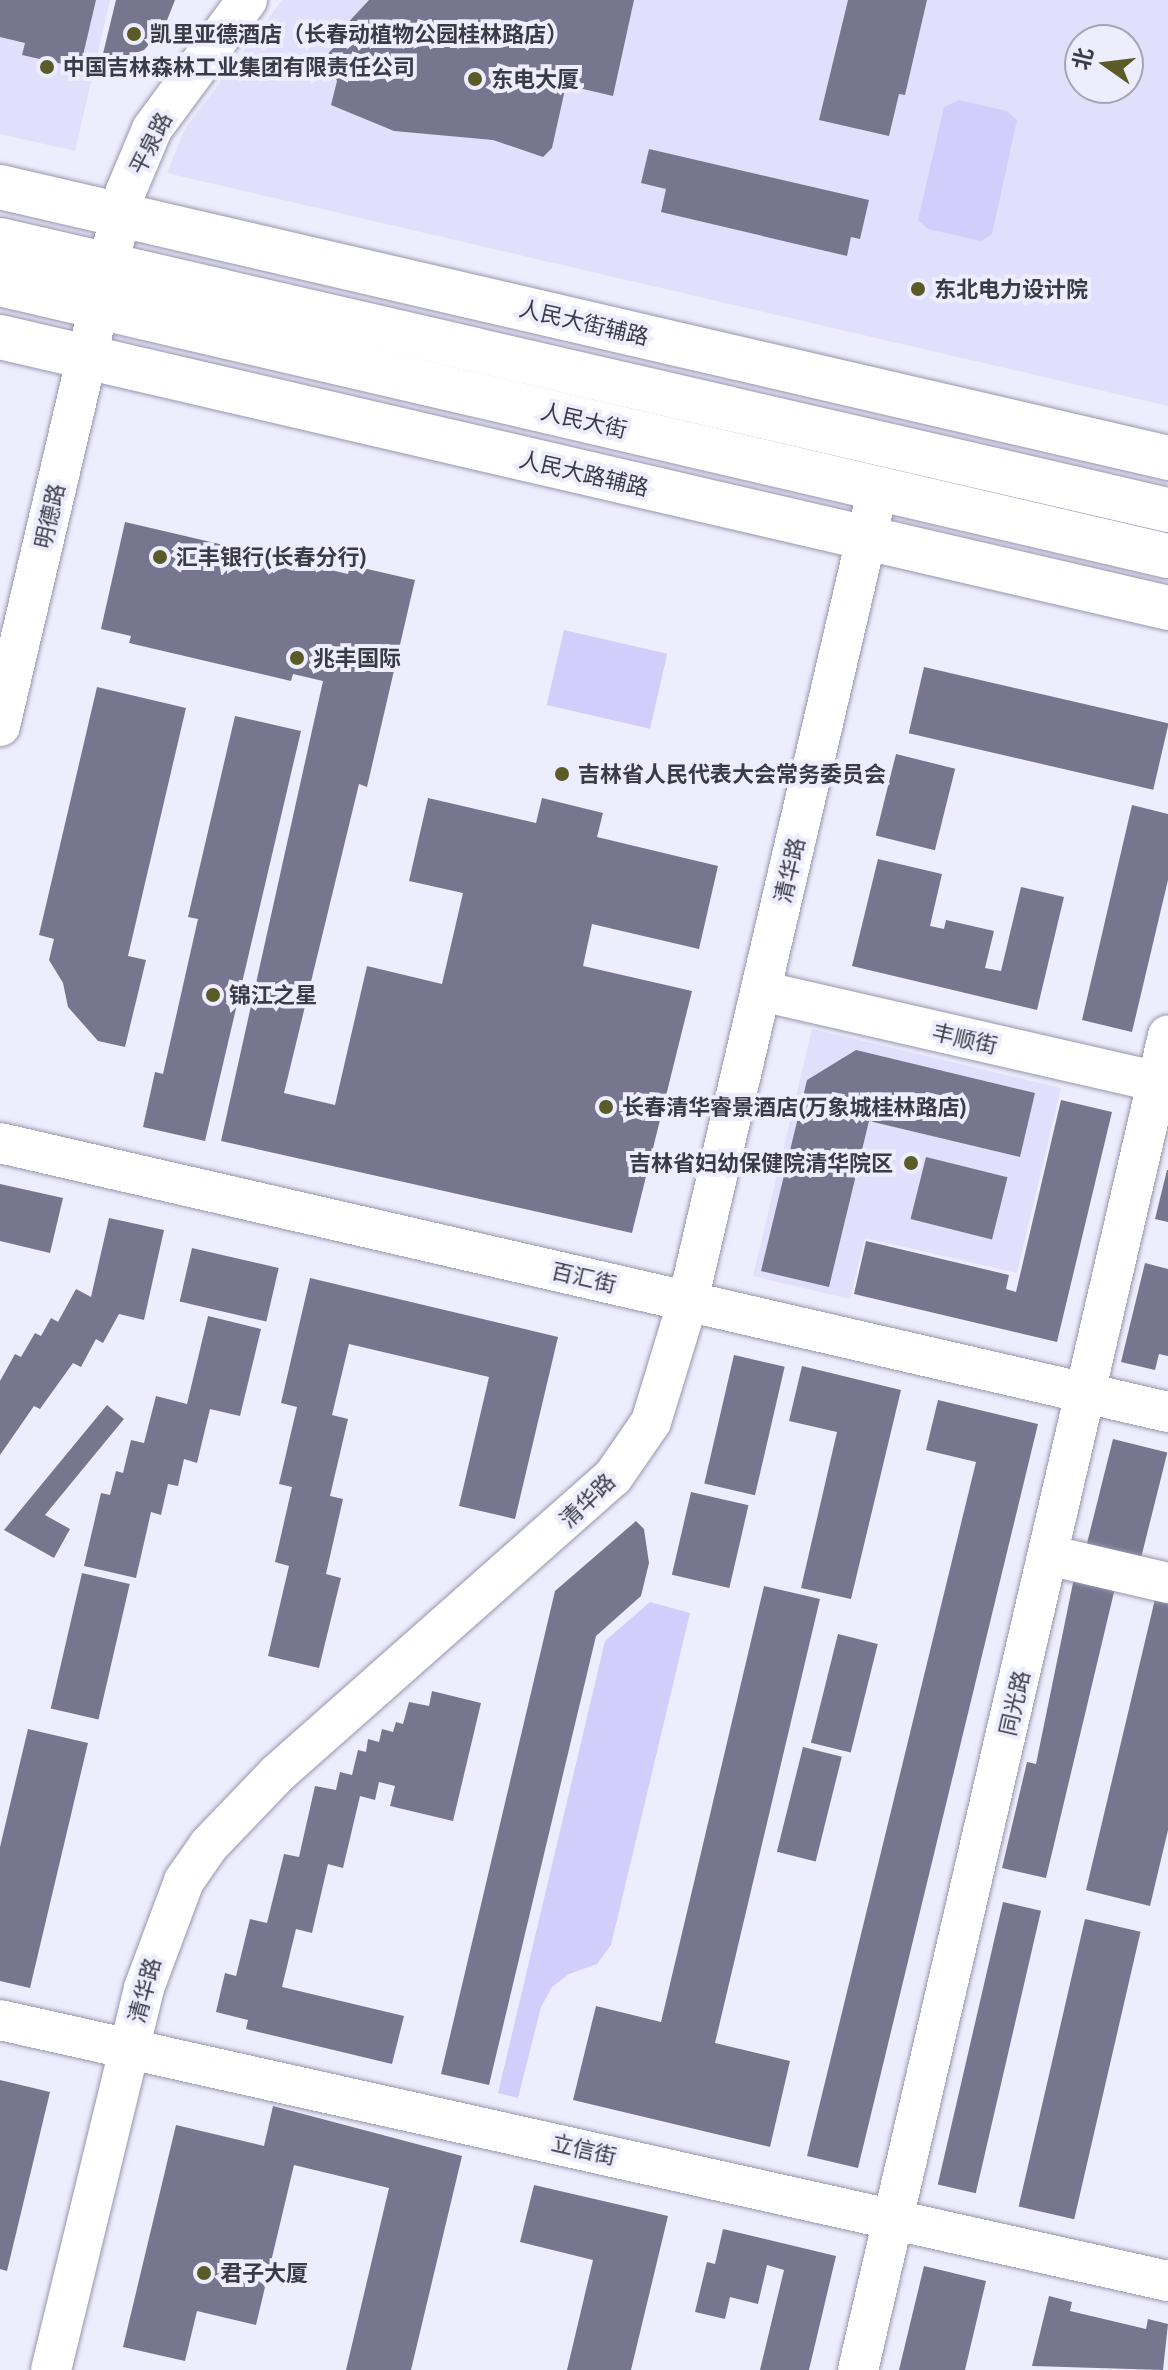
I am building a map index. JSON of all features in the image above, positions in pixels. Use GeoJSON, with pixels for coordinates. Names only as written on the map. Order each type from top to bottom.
{"type":"FeatureCollection","features":[{"type":"Feature","properties":{"kind":"main road","name":"人民大街辅路"},"geometry":{"type":"LineString","coordinates":[[0,187],[1168,458]]}},
{"type":"Feature","properties":{"kind":"main road","name":"人民大街"},"geometry":{"type":"LineString","coordinates":[[0,240],[1168,510]]}},
{"type":"Feature","properties":{"kind":"main road","name":"人民大街"},"geometry":{"type":"LineString","coordinates":[[0,284],[1168,556]]}},
{"type":"Feature","properties":{"kind":"main road","name":"人民大路辅路"},"geometry":{"type":"LineString","coordinates":[[0,337],[1168,608]]}},
{"type":"Feature","properties":{"kind":"street","name":"平泉路"},"geometry":{"type":"LineString","coordinates":[[99,307],[120,215],[152,129],[247,0]]}},
{"type":"Feature","properties":{"kind":"street","name":"明德路"},"geometry":{"type":"LineString","coordinates":[[0,726],[99,307]]}},
{"type":"Feature","properties":{"kind":"street","name":"清华路"},"geometry":{"type":"LineString","coordinates":[[51,2370],[129,2046],[168,1914],[209,1845],[287,1765],[613,1477],[651,1422],[688,1301],[878,488]]}},
{"type":"Feature","properties":{"kind":"street","name":"丰顺街"},"geometry":{"type":"LineString","coordinates":[[761,991],[1163,1083]]}},
{"type":"Feature","properties":{"kind":"street","name":"同光路"},"geometry":{"type":"LineString","coordinates":[[858,2370],[1086,1393],[1163,1083],[1168,1036]]}},
{"type":"Feature","properties":{"kind":"street","name":"百汇街"},"geometry":{"type":"LineString","coordinates":[[0,1143],[1168,1412]]}},
{"type":"Feature","properties":{"kind":"street"},"geometry":{"type":"LineString","coordinates":[[1048,1555],[1168,1583]]}},
{"type":"Feature","properties":{"kind":"street","name":"立信街"},"geometry":{"type":"LineString","coordinates":[[0,2020],[129,2046],[1168,2281]]}},
{"type":"Feature","properties":{"kind":"shaded area","name":"中国吉林森林工业集团有限责任公司"},"geometry":{"type":"Polygon","coordinates":[[[0,0],[110,0],[75,151],[0,134],[0,0]]]}},
{"type":"Feature","properties":{"kind":"shaded area","name":"东北电力设计院"},"geometry":{"type":"Polygon","coordinates":[[[282,0],[1168,0],[1168,406],[167,173],[185,129],[282,0]]]}},
{"type":"Feature","properties":{"kind":"shaded area"},"geometry":{"type":"Polygon","coordinates":[[[959,100],[1007,111],[1017,120],[992,234],[981,241],[928,229],[918,220],[944,107],[959,100]]]}},
{"type":"Feature","properties":{"kind":"shaded area"},"geometry":{"type":"Polygon","coordinates":[[[564,630],[667,654],[650,729],[547,705],[564,630]]]}},
{"type":"Feature","properties":{"kind":"shaded area","name":"吉林省妇幼保健院清华院区"},"geometry":{"type":"Polygon","coordinates":[[[812,1029],[1061,1088],[1017,1273],[865,1238],[850,1299],[753,1276],[812,1029]]]}},
{"type":"Feature","properties":{"kind":"shaded area"},"geometry":{"type":"Polygon","coordinates":[[[650,1602],[690,1613],[611,1945],[597,1964],[569,1974],[552,1987],[541,2007],[518,2098],[498,2093],[605,1641],[650,1602]]]}},
{"type":"Feature","properties":{"kind":"building"},"geometry":{"type":"Polygon","coordinates":[[[0,0],[96,0],[80,68],[22,55],[25,43],[0,37],[0,0]]]}},
{"type":"Feature","properties":{"kind":"building","name":"凯里亚德酒店（长春动植物公园桂林路店）"},"geometry":{"type":"Polygon","coordinates":[[[116,0],[175,0],[164,28],[144,50],[100,66],[116,0]]]}},
{"type":"Feature","properties":{"kind":"building","name":"东电大厦"},"geometry":{"type":"Polygon","coordinates":[[[369,0],[634,0],[613,96],[566,85],[552,148],[543,157],[493,140],[394,131],[331,105],[337,81],[325,57],[336,45],[331,41],[369,0]]]}},
{"type":"Feature","properties":{"kind":"building"},"geometry":{"type":"Polygon","coordinates":[[[848,0],[927,0],[905,95],[899,94],[889,136],[819,120],[848,0]]]}},
{"type":"Feature","properties":{"kind":"building"},"geometry":{"type":"Polygon","coordinates":[[[649,149],[869,200],[860,239],[851,237],[847,256],[661,212],[666,189],[641,183],[649,149]]]}},
{"type":"Feature","properties":{"kind":"building"},"geometry":{"type":"Polygon","coordinates":[[[125,522],[348,574],[350,565],[415,580],[367,787],[359,784],[284,1093],[335,1105],[367,966],[442,984],[463,893],[409,881],[428,798],[536,823],[542,798],[603,813],[597,837],[718,866],[699,949],[592,924],[583,966],[692,991],[632,1233],[221,1141],[323,681],[293,674],[291,681],[129,643],[131,636],[101,629],[125,522]]]}},
{"type":"Feature","properties":{"kind":"building"},"geometry":{"type":"Polygon","coordinates":[[[924,667],[1168,723],[1153,790],[909,733],[924,667]]]}},
{"type":"Feature","properties":{"kind":"building"},"geometry":{"type":"Polygon","coordinates":[[[97,687],[186,708],[128,956],[146,960],[125,1047],[98,1041],[68,1007],[63,983],[49,960],[54,939],[39,935],[97,687]]]}},
{"type":"Feature","properties":{"kind":"building"},"geometry":{"type":"Polygon","coordinates":[[[235,716],[301,731],[205,1141],[143,1127],[155,1072],[163,1074],[198,919],[188,917],[235,716]]]}},
{"type":"Feature","properties":{"kind":"building"},"geometry":{"type":"Polygon","coordinates":[[[896,754],[955,769],[935,850],[876,836],[896,754]]]}},
{"type":"Feature","properties":{"kind":"building"},"geometry":{"type":"Polygon","coordinates":[[[1132,805],[1168,814],[1168,880],[1132,1032],[1082,1020],[1132,805]]]}},
{"type":"Feature","properties":{"kind":"building"},"geometry":{"type":"Polygon","coordinates":[[[878,859],[942,874],[930,926],[944,929],[946,920],[994,931],[985,968],[1001,971],[1021,887],[1064,897],[1037,1010],[852,966],[878,859]]]}},
{"type":"Feature","properties":{"kind":"building"},"geometry":{"type":"Polygon","coordinates":[[[856,1050],[1035,1093],[1020,1157],[869,1121],[829,1287],[761,1271],[807,1080],[856,1050]]]}},
{"type":"Feature","properties":{"kind":"building"},"geometry":{"type":"Polygon","coordinates":[[[1061,1100],[1112,1112],[1057,1342],[854,1294],[866,1241],[1009,1275],[1006,1289],[1016,1292],[1061,1100]]]}},
{"type":"Feature","properties":{"kind":"building"},"geometry":{"type":"Polygon","coordinates":[[[926,1157],[1008,1177],[992,1239],[911,1219],[926,1157]]]}},
{"type":"Feature","properties":{"kind":"building"},"geometry":{"type":"Polygon","coordinates":[[[1168,1170],[1168,1222],[1155,1219],[1168,1170]]]}},
{"type":"Feature","properties":{"kind":"building"},"geometry":{"type":"Polygon","coordinates":[[[0,1184],[63,1198],[50,1253],[0,1241],[0,1184]]]}},
{"type":"Feature","properties":{"kind":"building"},"geometry":{"type":"Polygon","coordinates":[[[109,1218],[164,1230],[144,1320],[119,1314],[103,1343],[96,1339],[81,1367],[73,1363],[40,1409],[34,1406],[0,1455],[0,1381],[15,1354],[21,1357],[35,1333],[41,1336],[51,1318],[58,1322],[76,1289],[91,1297],[109,1218]]]}},
{"type":"Feature","properties":{"kind":"building"},"geometry":{"type":"Polygon","coordinates":[[[192,1248],[279,1268],[266,1322],[180,1302],[192,1248]]]}},
{"type":"Feature","properties":{"kind":"building"},"geometry":{"type":"Polygon","coordinates":[[[1145,1263],[1168,1269],[1168,1356],[1159,1354],[1155,1370],[1121,1362],[1145,1263]]]}},
{"type":"Feature","properties":{"kind":"building"},"geometry":{"type":"Polygon","coordinates":[[[310,1278],[558,1337],[515,1519],[459,1506],[489,1377],[349,1344],[332,1415],[348,1419],[330,1496],[343,1499],[326,1574],[341,1578],[319,1668],[268,1656],[289,1566],[275,1562],[292,1487],[279,1484],[297,1407],[281,1403],[310,1278]]]}},
{"type":"Feature","properties":{"kind":"building"},"geometry":{"type":"Polygon","coordinates":[[[208,1316],[261,1329],[240,1416],[210,1409],[197,1463],[184,1459],[178,1486],[168,1484],[161,1515],[151,1512],[136,1578],[84,1566],[101,1493],[110,1495],[116,1471],[123,1473],[131,1440],[144,1443],[156,1396],[187,1404],[208,1316]]]}},
{"type":"Feature","properties":{"kind":"building"},"geometry":{"type":"Polygon","coordinates":[[[734,1355],[785,1367],[755,1495],[704,1484],[734,1355]]]}},
{"type":"Feature","properties":{"kind":"building"},"geometry":{"type":"Polygon","coordinates":[[[802,1366],[901,1390],[851,1599],[801,1588],[837,1432],[789,1421],[802,1366]]]}},
{"type":"Feature","properties":{"kind":"building"},"geometry":{"type":"Polygon","coordinates":[[[938,1400],[1038,1424],[858,2168],[807,2156],[976,1462],[926,1450],[938,1400]]]}},
{"type":"Feature","properties":{"kind":"building"},"geometry":{"type":"Polygon","coordinates":[[[107,1405],[124,1419],[45,1515],[70,1529],[54,1558],[4,1530],[107,1405]]]}},
{"type":"Feature","properties":{"kind":"building"},"geometry":{"type":"Polygon","coordinates":[[[1113,1439],[1167,1453],[1139,1566],[1085,1553],[1113,1439]]]}},
{"type":"Feature","properties":{"kind":"building"},"geometry":{"type":"Polygon","coordinates":[[[691,1492],[748,1505],[729,1588],[672,1575],[691,1492]]]}},
{"type":"Feature","properties":{"kind":"building"},"geometry":{"type":"Polygon","coordinates":[[[636,1521],[644,1529],[649,1563],[641,1596],[596,1636],[489,2085],[441,2074],[555,1591],[636,1521]]]}},
{"type":"Feature","properties":{"kind":"building"},"geometry":{"type":"Polygon","coordinates":[[[82,1573],[130,1584],[98,1719],[51,1708],[82,1573]]]}},
{"type":"Feature","properties":{"kind":"building"},"geometry":{"type":"Polygon","coordinates":[[[1074,1578],[1115,1588],[1046,1878],[1002,1868],[1027,1762],[1036,1764],[1074,1578]]]}},
{"type":"Feature","properties":{"kind":"building"},"geometry":{"type":"Polygon","coordinates":[[[764,1586],[820,1599],[715,2043],[790,2061],[770,2147],[573,2100],[596,2006],[661,2022],[764,1586]]]}},
{"type":"Feature","properties":{"kind":"building"},"geometry":{"type":"Polygon","coordinates":[[[1156,1595],[1168,1598],[1168,1830],[1150,1906],[1086,1890],[1156,1595]]]}},
{"type":"Feature","properties":{"kind":"building"},"geometry":{"type":"Polygon","coordinates":[[[838,1634],[878,1644],[851,1753],[811,1743],[838,1634]]]}},
{"type":"Feature","properties":{"kind":"building"},"geometry":{"type":"Polygon","coordinates":[[[432,1691],[481,1703],[453,1821],[390,1806],[395,1786],[379,1782],[375,1800],[360,1796],[343,1868],[328,1864],[312,1933],[296,1929],[282,1987],[404,2016],[392,2064],[246,2029],[248,2020],[216,2012],[225,1973],[236,1976],[250,1919],[267,1923],[284,1854],[299,1857],[315,1786],[336,1790],[340,1772],[352,1775],[358,1750],[366,1752],[368,1739],[379,1742],[382,1729],[393,1732],[396,1722],[403,1724],[409,1702],[429,1706],[432,1691]]]}},
{"type":"Feature","properties":{"kind":"building"},"geometry":{"type":"Polygon","coordinates":[[[28,1729],[88,1743],[30,1988],[0,1981],[0,1847],[28,1729]]]}},
{"type":"Feature","properties":{"kind":"building"},"geometry":{"type":"Polygon","coordinates":[[[803,1747],[842,1757],[816,1861],[777,1852],[803,1747]]]}},
{"type":"Feature","properties":{"kind":"building"},"geometry":{"type":"Polygon","coordinates":[[[1003,1902],[1041,1911],[976,2193],[938,2185],[1003,1902]]]}},
{"type":"Feature","properties":{"kind":"building"},"geometry":{"type":"Polygon","coordinates":[[[1085,1919],[1141,1932],[1074,2219],[1019,2206],[1085,1919]]]}},
{"type":"Feature","properties":{"kind":"building"},"geometry":{"type":"Polygon","coordinates":[[[0,2080],[50,2092],[7,2271],[0,2269],[0,2080]]]}},
{"type":"Feature","properties":{"kind":"building"},"geometry":{"type":"Polygon","coordinates":[[[273,2106],[462,2156],[411,2370],[346,2370],[389,2188],[294,2165],[256,2325],[197,2311],[185,2361],[123,2347],[176,2125],[264,2146],[273,2106]]]}},
{"type":"Feature","properties":{"kind":"building"},"geometry":{"type":"Polygon","coordinates":[[[534,2185],[668,2216],[631,2370],[567,2370],[593,2260],[520,2242],[534,2185]]]}},
{"type":"Feature","properties":{"kind":"building"},"geometry":{"type":"Polygon","coordinates":[[[723,2229],[836,2256],[809,2370],[760,2370],[784,2270],[767,2265],[758,2304],[730,2297],[725,2319],[695,2312],[707,2262],[715,2264],[723,2229]]]}},
{"type":"Feature","properties":{"kind":"building"},"geometry":{"type":"Polygon","coordinates":[[[924,2266],[986,2281],[965,2370],[899,2370],[924,2266]]]}},
{"type":"Feature","properties":{"kind":"building"},"geometry":{"type":"Polygon","coordinates":[[[1049,2296],[1072,2302],[1070,2311],[1146,2329],[1148,2319],[1168,2324],[1163,2370],[1032,2366],[1049,2296]]]}},
{"type":"Feature","properties":{"kind":"place","name":"凯里亚德酒店（长春动植物公园桂林路店）"},"geometry":{"type":"Point","coordinates":[134,34]}},
{"type":"Feature","properties":{"kind":"place","name":"中国吉林森林工业集团有限责任公司"},"geometry":{"type":"Point","coordinates":[47,67]}},
{"type":"Feature","properties":{"kind":"place","name":"东电大厦"},"geometry":{"type":"Point","coordinates":[475,79]}},
{"type":"Feature","properties":{"kind":"place","name":"东北电力设计院"},"geometry":{"type":"Point","coordinates":[918,289]}},
{"type":"Feature","properties":{"kind":"place","name":"汇丰银行(长春分行)"},"geometry":{"type":"Point","coordinates":[160,557]}},
{"type":"Feature","properties":{"kind":"place","name":"兆丰国际"},"geometry":{"type":"Point","coordinates":[297,658]}},
{"type":"Feature","properties":{"kind":"place","name":"吉林省人民代表大会常务委员会"},"geometry":{"type":"Point","coordinates":[562,774]}},
{"type":"Feature","properties":{"kind":"place","name":"锦江之星"},"geometry":{"type":"Point","coordinates":[213,995]}},
{"type":"Feature","properties":{"kind":"place","name":"长春清华睿景酒店(万象城桂林路店)"},"geometry":{"type":"Point","coordinates":[606,1107]}},
{"type":"Feature","properties":{"kind":"place","name":"吉林省妇幼保健院清华院区"},"geometry":{"type":"Point","coordinates":[911,1163]}},
{"type":"Feature","properties":{"kind":"place","name":"君子大厦"},"geometry":{"type":"Point","coordinates":[204,2273]}}]}
